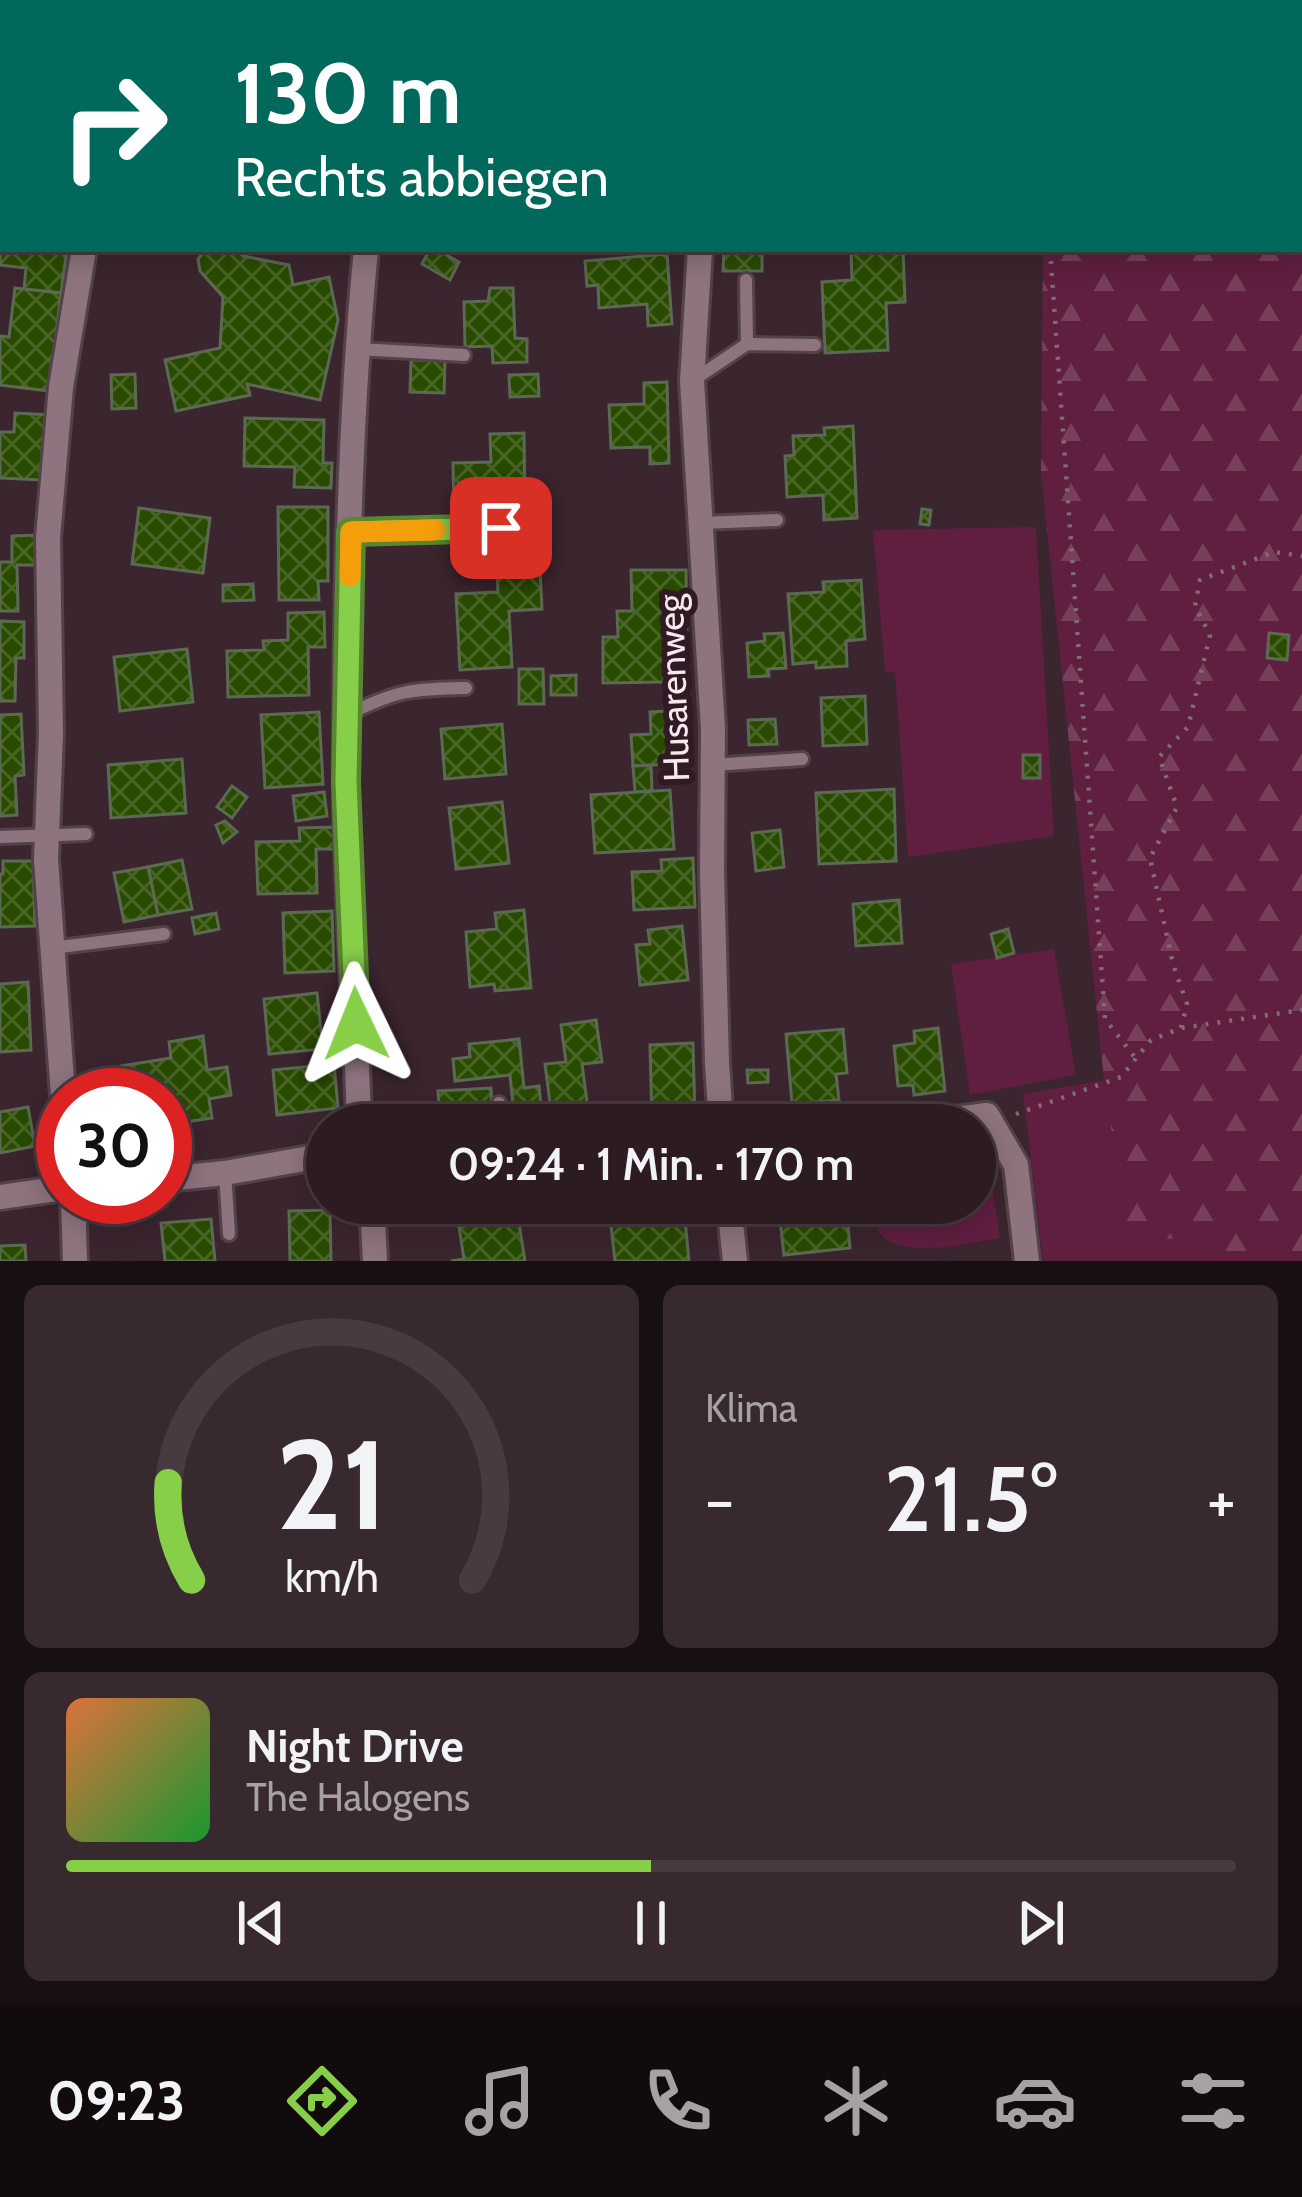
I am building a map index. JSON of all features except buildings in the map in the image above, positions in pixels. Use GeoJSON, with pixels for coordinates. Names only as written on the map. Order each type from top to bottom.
{"type":"FeatureCollection","features":[{"type":"Feature","properties":{"kind":"street"},"geometry":{"type":"LineString","coordinates":[[61,1068],[46,860],[51,734],[48,538],[61,387],[84,252]]}},
{"type":"Feature","properties":{"kind":"street"},"geometry":{"type":"LineString","coordinates":[[358,1104],[346,782],[356,349],[366,252]]}},
{"type":"Feature","properties":{"kind":"street","name":"Husarenweg"},"geometry":{"type":"LineString","coordinates":[[700,252],[692,381],[713,765],[720,1104]]}},
{"type":"Feature","properties":{"kind":"street"},"geometry":{"type":"LineString","coordinates":[[996,1131],[1016,1165],[1027,1261]]}},
{"type":"Feature","properties":{"kind":"street"},"geometry":{"type":"LineString","coordinates":[[192,1176],[306,1159]]}},
{"type":"Feature","properties":{"kind":"street"},"geometry":{"type":"LineString","coordinates":[[0,1197],[36,1192]]}},
{"type":"Feature","properties":{"kind":"street"},"geometry":{"type":"LineString","coordinates":[[74,1224],[75,1261]]}},
{"type":"Feature","properties":{"kind":"street"},"geometry":{"type":"LineString","coordinates":[[373,1224],[375,1261]]}},
{"type":"Feature","properties":{"kind":"street"},"geometry":{"type":"LineString","coordinates":[[731,1224],[735,1261]]}},
{"type":"Feature","properties":{"kind":"lane"},"geometry":{"type":"LineString","coordinates":[[746,280],[747,344]]}},
{"type":"Feature","properties":{"kind":"lane"},"geometry":{"type":"LineString","coordinates":[[692,381],[747,344],[815,345]]}},
{"type":"Feature","properties":{"kind":"lane"},"geometry":{"type":"LineString","coordinates":[[356,349],[464,355]]}},
{"type":"Feature","properties":{"kind":"lane"},"geometry":{"type":"LineString","coordinates":[[701,523],[777,520]]}},
{"type":"Feature","properties":{"kind":"lane"},"geometry":{"type":"LineString","coordinates":[[351,532],[501,528]]}},
{"type":"Feature","properties":{"kind":"lane"},"geometry":{"type":"LineString","coordinates":[[347,715],[410,689],[466,688]]}},
{"type":"Feature","properties":{"kind":"lane"},"geometry":{"type":"LineString","coordinates":[[713,765],[802,759]]}},
{"type":"Feature","properties":{"kind":"lane"},"geometry":{"type":"LineString","coordinates":[[0,837],[86,834]]}},
{"type":"Feature","properties":{"kind":"lane"},"geometry":{"type":"LineString","coordinates":[[52,948],[164,934]]}},
{"type":"Feature","properties":{"kind":"lane"},"geometry":{"type":"LineString","coordinates":[[225,1173],[229,1234]]}},
{"type":"Feature","properties":{"kind":"path"},"geometry":{"type":"LineString","coordinates":[[1050,252],[1105,1019],[1136,1059]]}},
{"type":"Feature","properties":{"kind":"path"},"geometry":{"type":"LineString","coordinates":[[1181,1028],[1187,1004],[1173,964],[1150,858],[1178,807],[1159,757],[1188,727],[1210,635],[1195,606],[1200,580],[1274,552],[1302,556]]}},
{"type":"Feature","properties":{"kind":"path"},"geometry":{"type":"LineString","coordinates":[[996,1115],[1013,1114],[1120,1077],[1151,1040],[1181,1028],[1302,1010]]}},
{"type":"Feature","properties":{"kind":"green space"},"geometry":{"type":"Polygon","coordinates":[[[1043,252],[1302,252],[1302,1261],[1215,1261],[1198,1238],[1127,1240],[1104,1080],[1041,473],[1043,252]]]}},
{"type":"Feature","properties":{"kind":"green space"},"geometry":{"type":"Polygon","coordinates":[[[1036,527],[1054,836],[908,857],[895,673],[885,671],[873,530],[1036,527]]]}},
{"type":"Feature","properties":{"kind":"green space"},"geometry":{"type":"Polygon","coordinates":[[[1054,949],[1076,1075],[970,1095],[951,964],[1054,949]]]}},
{"type":"Feature","properties":{"kind":"green space"},"geometry":{"type":"Polygon","coordinates":[[[1104,1080],[1127,1240],[1198,1238],[1215,1261],[1043,1261],[1023,1094],[1104,1080]]]}},
{"type":"Feature","properties":{"kind":"green space"},"geometry":{"type":"Polygon","coordinates":[[[996,1212],[1000,1238],[918,1248],[889,1241],[877,1224],[996,1224],[996,1212]]]}},
{"type":"Feature","properties":{"kind":"slow traffic"},"geometry":{"type":"LineString","coordinates":[[350,576],[351,532],[435,530]]}},
{"type":"Feature","properties":{"kind":"route"},"geometry":{"type":"LineString","coordinates":[[356,1024],[346,782],[351,532],[501,528]]}}]}
